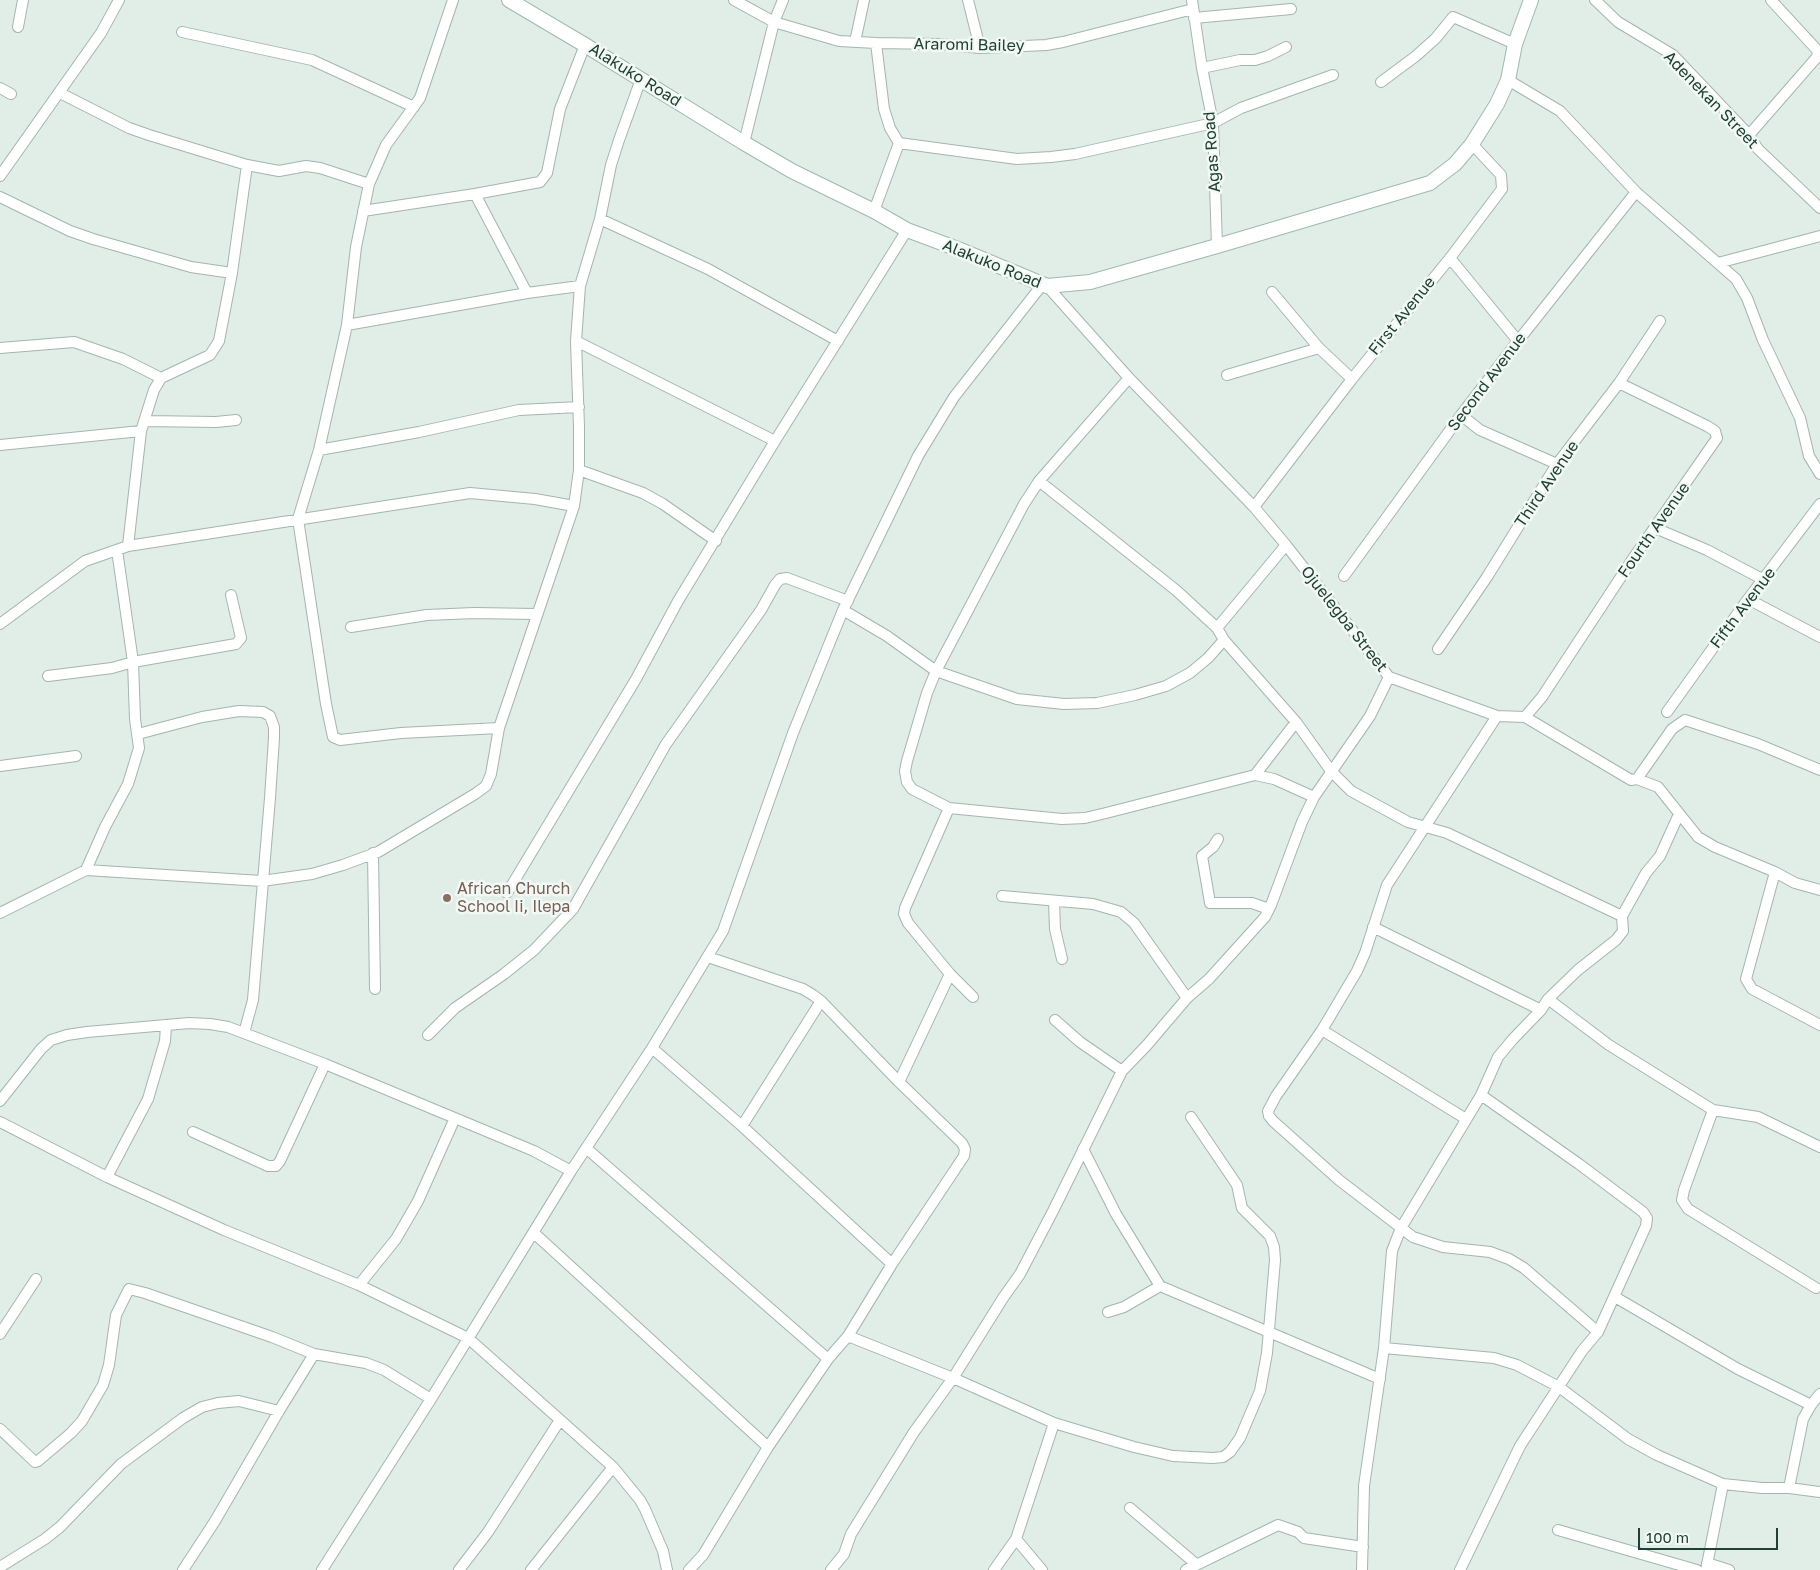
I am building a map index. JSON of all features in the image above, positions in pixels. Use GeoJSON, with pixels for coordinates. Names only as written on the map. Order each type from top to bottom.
{"type":"FeatureCollection","features":[{"type":"Feature","properties":{"kind":"main road","name":"Alakuko Road"},"geometry":{"type":"LineString","coordinates":[[509,0],[792,171],[874,211],[907,230],[958,249],[1045,286],[1090,282],[1430,183],[1455,164],[1472,144],[1497,104],[1508,80],[1515,44],[1531,0]]}},
{"type":"Feature","properties":{"kind":"street"},"geometry":{"type":"LineString","coordinates":[[18,27],[23,0]]}},
{"type":"Feature","properties":{"kind":"street"},"geometry":{"type":"LineString","coordinates":[[0,176],[60,94],[101,33],[119,0]]}},
{"type":"Feature","properties":{"kind":"street"},"geometry":{"type":"LineString","coordinates":[[453,0],[420,98],[386,145],[370,184],[356,247],[347,325],[319,450],[298,519],[326,704],[334,737],[340,740],[401,733],[500,728]]}},
{"type":"Feature","properties":{"kind":"street","name":"Araromi Bailey"},"geometry":{"type":"LineString","coordinates":[[734,0],[774,22],[822,37],[855,42],[939,44],[980,48],[1046,45],[1063,42],[1193,9],[1291,9]]}},
{"type":"Feature","properties":{"kind":"street"},"geometry":{"type":"LineString","coordinates":[[744,143],[774,22],[783,0]]}},
{"type":"Feature","properties":{"kind":"street"},"geometry":{"type":"LineString","coordinates":[[855,42],[864,0]]}},
{"type":"Feature","properties":{"kind":"street"},"geometry":{"type":"LineString","coordinates":[[968,0],[980,48]]}},
{"type":"Feature","properties":{"kind":"street","name":"Adenekan Street"},"geometry":{"type":"LineString","coordinates":[[1595,0],[1618,22],[1673,55],[1748,135],[1758,149],[1820,208]]}},
{"type":"Feature","properties":{"kind":"street"},"geometry":{"type":"LineString","coordinates":[[1748,135],[1817,57],[1818,50],[1771,0]]}},
{"type":"Feature","properties":{"kind":"street","name":"Agas Road"},"geometry":{"type":"LineString","coordinates":[[1193,9],[1213,123],[1217,246]]}},
{"type":"Feature","properties":{"kind":"street"},"geometry":{"type":"LineString","coordinates":[[1381,82],[1429,44],[1453,17],[1515,44]]}},
{"type":"Feature","properties":{"kind":"street"},"geometry":{"type":"LineString","coordinates":[[182,32],[312,60],[414,107]]}},
{"type":"Feature","properties":{"kind":"street"},"geometry":{"type":"LineString","coordinates":[[876,43],[884,109],[890,128],[899,143]]}},
{"type":"Feature","properties":{"kind":"street"},"geometry":{"type":"LineString","coordinates":[[363,211],[537,183],[543,179],[560,109],[585,45]]}},
{"type":"Feature","properties":{"kind":"street"},"geometry":{"type":"LineString","coordinates":[[1202,68],[1240,60],[1255,60],[1286,47]]}},
{"type":"Feature","properties":{"kind":"street"},"geometry":{"type":"LineString","coordinates":[[899,143],[1017,158],[1051,158],[1213,123],[1241,108],[1333,75]]}},
{"type":"Feature","properties":{"kind":"street"},"geometry":{"type":"LineString","coordinates":[[0,913],[86,870],[262,881],[312,874],[344,866],[373,853],[486,786],[491,774],[500,728],[536,614],[574,506],[579,470],[576,341],[580,286],[600,219],[616,148],[642,79]]}},
{"type":"Feature","properties":{"kind":"street"},"geometry":{"type":"LineString","coordinates":[[1508,80],[1560,111],[1636,192],[1736,279],[1747,298],[1763,340],[1800,418],[1809,456],[1820,474]]}},
{"type":"Feature","properties":{"kind":"street"},"geometry":{"type":"LineString","coordinates":[[0,88],[11,94]]}},
{"type":"Feature","properties":{"kind":"street"},"geometry":{"type":"LineString","coordinates":[[60,94],[142,133],[247,165],[279,171],[306,166],[320,168],[370,184]]}},
{"type":"Feature","properties":{"kind":"street"},"geometry":{"type":"LineString","coordinates":[[874,211],[899,143]]}},
{"type":"Feature","properties":{"kind":"street","name":"First Avenue"},"geometry":{"type":"LineString","coordinates":[[1254,507],[1502,189],[1501,176],[1472,144]]}},
{"type":"Feature","properties":{"kind":"street"},"geometry":{"type":"LineString","coordinates":[[128,546],[141,431],[152,395],[161,378],[210,355],[216,348],[223,328],[247,165]]}},
{"type":"Feature","properties":{"kind":"street","name":"Second Avenue"},"geometry":{"type":"LineString","coordinates":[[1344,576],[1461,415],[1636,192]]}},
{"type":"Feature","properties":{"kind":"street"},"geometry":{"type":"LineString","coordinates":[[475,194],[527,293]]}},
{"type":"Feature","properties":{"kind":"street"},"geometry":{"type":"LineString","coordinates":[[0,196],[70,231],[191,267],[232,274]]}},
{"type":"Feature","properties":{"kind":"street"},"geometry":{"type":"LineString","coordinates":[[600,219],[708,269],[838,341]]}},
{"type":"Feature","properties":{"kind":"street"},"geometry":{"type":"LineString","coordinates":[[507,893],[636,679],[678,601],[907,230]]}},
{"type":"Feature","properties":{"kind":"street"},"geometry":{"type":"LineString","coordinates":[[1718,263],[1820,236]]}},
{"type":"Feature","properties":{"kind":"street"},"geometry":{"type":"LineString","coordinates":[[1450,258],[1518,341]]}},
{"type":"Feature","properties":{"kind":"street"},"geometry":{"type":"LineString","coordinates":[[347,325],[527,293],[580,286]]}},
{"type":"Feature","properties":{"kind":"street"},"geometry":{"type":"LineString","coordinates":[[322,1570],[431,1399],[571,1171],[652,1048],[723,931],[793,733],[845,605],[918,456],[946,409],[1045,286]]}},
{"type":"Feature","properties":{"kind":"street","name":"Ojuelegba Street"},"geometry":{"type":"LineString","coordinates":[[1045,286],[1129,378],[1254,507],[1389,677],[1498,716],[1525,717],[1631,780],[1638,779],[1658,787],[1698,837],[1715,847],[1775,872],[1795,883],[1820,890]]}},
{"type":"Feature","properties":{"kind":"street"},"geometry":{"type":"LineString","coordinates":[[1272,292],[1319,348],[1352,379]]}},
{"type":"Feature","properties":{"kind":"street","name":"Third Avenue"},"geometry":{"type":"LineString","coordinates":[[1438,650],[1487,577],[1557,464],[1619,383],[1660,321]]}},
{"type":"Feature","properties":{"kind":"street"},"geometry":{"type":"LineString","coordinates":[[576,341],[775,441]]}},
{"type":"Feature","properties":{"kind":"street"},"geometry":{"type":"LineString","coordinates":[[0,348],[74,342],[123,359],[161,378]]}},
{"type":"Feature","properties":{"kind":"street"},"geometry":{"type":"LineString","coordinates":[[1227,375],[1319,348]]}},
{"type":"Feature","properties":{"kind":"street"},"geometry":{"type":"LineString","coordinates":[[1129,378],[1039,481],[1024,504],[936,671],[927,692],[906,771],[907,782],[912,789],[949,808],[1062,819],[1085,818],[1255,776],[1274,779],[1314,797]]}},
{"type":"Feature","properties":{"kind":"street","name":"Fourth Avenue"},"geometry":{"type":"LineString","coordinates":[[1525,717],[1542,697],[1632,560],[1717,438],[1715,431],[1708,426],[1619,383]]}},
{"type":"Feature","properties":{"kind":"street"},"geometry":{"type":"LineString","coordinates":[[319,450],[419,432],[519,410],[578,407]]}},
{"type":"Feature","properties":{"kind":"street"},"geometry":{"type":"LineString","coordinates":[[1461,415],[1480,430],[1557,464]]}},
{"type":"Feature","properties":{"kind":"street"},"geometry":{"type":"LineString","coordinates":[[144,421],[216,422],[236,420]]}},
{"type":"Feature","properties":{"kind":"street"},"geometry":{"type":"LineString","coordinates":[[0,445],[141,431]]}},
{"type":"Feature","properties":{"kind":"street"},"geometry":{"type":"LineString","coordinates":[[579,470],[643,493],[663,504],[716,540]]}},
{"type":"Feature","properties":{"kind":"street"},"geometry":{"type":"LineString","coordinates":[[1039,481],[1178,591],[1217,628],[1224,640],[1296,722],[1332,771],[1350,791],[1408,822],[1446,833],[1622,916]]}},
{"type":"Feature","properties":{"kind":"street"},"geometry":{"type":"LineString","coordinates":[[0,624],[85,561],[128,546],[470,493],[536,499],[574,506]]}},
{"type":"Feature","properties":{"kind":"street","name":"Fifth Avenue"},"geometry":{"type":"LineString","coordinates":[[1667,712],[1820,504]]}},
{"type":"Feature","properties":{"kind":"street"},"geometry":{"type":"LineString","coordinates":[[1655,528],[1707,550],[1764,580]]}},
{"type":"Feature","properties":{"kind":"street"},"geometry":{"type":"LineString","coordinates":[[1217,628],[1286,545]]}},
{"type":"Feature","properties":{"kind":"street"},"geometry":{"type":"LineString","coordinates":[[86,870],[104,828],[128,784],[139,748],[135,719],[133,662],[116,550]]}},
{"type":"Feature","properties":{"kind":"street"},"geometry":{"type":"LineString","coordinates":[[428,1035],[455,1008],[504,974],[534,950],[573,909],[666,744],[762,610],[780,579],[787,578],[845,605],[936,671],[1018,699],[1064,704],[1097,704],[1135,695],[1166,686],[1190,673],[1208,658],[1224,640]]}},
{"type":"Feature","properties":{"kind":"street"},"geometry":{"type":"LineString","coordinates":[[48,676],[112,668],[133,662],[236,644],[241,638],[231,595]]}},
{"type":"Feature","properties":{"kind":"street"},"geometry":{"type":"LineString","coordinates":[[1748,600],[1820,637]]}},
{"type":"Feature","properties":{"kind":"street"},"geometry":{"type":"LineString","coordinates":[[351,627],[427,616],[474,613],[536,614]]}},
{"type":"Feature","properties":{"kind":"street"},"geometry":{"type":"LineString","coordinates":[[832,1570],[844,1554],[851,1534],[914,1432],[953,1378],[1020,1274],[1122,1071],[1187,998],[1209,979],[1265,917],[1302,822],[1314,797],[1370,716],[1389,677]]}},
{"type":"Feature","properties":{"kind":"street"},"geometry":{"type":"LineString","coordinates":[[138,734],[202,717],[239,711],[263,712],[270,716],[274,726],[253,1000],[244,1033]]}},
{"type":"Feature","properties":{"kind":"street"},"geometry":{"type":"LineString","coordinates":[[1498,716],[1387,885],[1374,927],[1357,970],[1322,1030],[1276,1096],[1268,1111],[1269,1116],[1339,1180],[1413,1238],[1442,1247],[1490,1252],[1509,1260],[1524,1268],[1598,1332]]}},
{"type":"Feature","properties":{"kind":"street"},"geometry":{"type":"LineString","coordinates":[[1638,779],[1672,729],[1685,720],[1758,744],[1820,770]]}},
{"type":"Feature","properties":{"kind":"street"},"geometry":{"type":"LineString","coordinates":[[1255,776],[1296,722]]}},
{"type":"Feature","properties":{"kind":"street"},"geometry":{"type":"LineString","coordinates":[[0,766],[76,756]]}},
{"type":"Feature","properties":{"kind":"street"},"geometry":{"type":"LineString","coordinates":[[949,808],[904,914],[908,923],[950,974],[973,997]]}},
{"type":"Feature","properties":{"kind":"street"},"geometry":{"type":"LineString","coordinates":[[1362,1570],[1364,1486],[1384,1348],[1392,1251],[1401,1228],[1481,1095],[1498,1057],[1541,1010],[1548,999],[1578,970],[1616,940],[1623,931],[1622,916],[1646,873],[1660,856],[1679,814]]}},
{"type":"Feature","properties":{"kind":"street"},"geometry":{"type":"LineString","coordinates":[[1218,839],[1213,847],[1202,856],[1210,903],[1252,903],[1269,909]]}},
{"type":"Feature","properties":{"kind":"street"},"geometry":{"type":"LineString","coordinates":[[373,853],[375,989]]}},
{"type":"Feature","properties":{"kind":"street"},"geometry":{"type":"LineString","coordinates":[[1775,872],[1746,979],[1752,989],[1820,1025]]}},
{"type":"Feature","properties":{"kind":"street"},"geometry":{"type":"LineString","coordinates":[[1002,896],[1093,904],[1121,912],[1134,923],[1187,998]]}},
{"type":"Feature","properties":{"kind":"street"},"geometry":{"type":"LineString","coordinates":[[1054,901],[1055,929],[1062,959]]}},
{"type":"Feature","properties":{"kind":"street"},"geometry":{"type":"LineString","coordinates":[[1374,927],[1541,1010]]}},
{"type":"Feature","properties":{"kind":"street"},"geometry":{"type":"LineString","coordinates":[[689,1570],[703,1555],[768,1447],[828,1360],[848,1336],[892,1264],[964,1156],[965,1149],[962,1143],[899,1082],[821,1001],[803,989],[708,957]]}},
{"type":"Feature","properties":{"kind":"street"},"geometry":{"type":"LineString","coordinates":[[899,1082],[950,974]]}},
{"type":"Feature","properties":{"kind":"street"},"geometry":{"type":"LineString","coordinates":[[1548,999],[1608,1046],[1713,1110],[1758,1117],[1820,1147]]}},
{"type":"Feature","properties":{"kind":"street"},"geometry":{"type":"LineString","coordinates":[[742,1126],[821,1001]]}},
{"type":"Feature","properties":{"kind":"street"},"geometry":{"type":"LineString","coordinates":[[1055,1020],[1080,1042],[1122,1071]]}},
{"type":"Feature","properties":{"kind":"street"},"geometry":{"type":"LineString","coordinates":[[1,1099],[51,1040],[87,1032],[189,1023],[210,1024],[228,1027],[325,1064],[534,1151],[571,1171]]}},
{"type":"Feature","properties":{"kind":"street"},"geometry":{"type":"LineString","coordinates":[[107,1177],[148,1099],[166,1041],[166,1026]]}},
{"type":"Feature","properties":{"kind":"street"},"geometry":{"type":"LineString","coordinates":[[1322,1030],[1466,1119]]}},
{"type":"Feature","properties":{"kind":"street"},"geometry":{"type":"LineString","coordinates":[[652,1048],[742,1126],[892,1264]]}},
{"type":"Feature","properties":{"kind":"street"},"geometry":{"type":"LineString","coordinates":[[193,1132],[268,1166],[276,1166],[325,1064]]}},
{"type":"Feature","properties":{"kind":"street"},"geometry":{"type":"LineString","coordinates":[[1460,1570],[1520,1446],[1582,1351],[1598,1332],[1646,1226],[1647,1218],[1643,1212],[1579,1164],[1481,1095]]}},
{"type":"Feature","properties":{"kind":"street"},"geometry":{"type":"LineString","coordinates":[[1713,1110],[1682,1200],[1688,1209],[1816,1288]]}},
{"type":"Feature","properties":{"kind":"street"},"geometry":{"type":"LineString","coordinates":[[848,1336],[953,1378],[1054,1423],[1134,1447],[1173,1456],[1222,1457],[1230,1452],[1240,1438],[1260,1391],[1267,1353],[1275,1260],[1274,1248],[1270,1236],[1242,1208],[1237,1185],[1191,1117]]}},
{"type":"Feature","properties":{"kind":"street"},"geometry":{"type":"LineString","coordinates":[[359,1285],[396,1239],[418,1201],[455,1118]]}},
{"type":"Feature","properties":{"kind":"street"},"geometry":{"type":"LineString","coordinates":[[0,1122],[107,1177],[224,1230],[359,1285],[468,1338],[613,1468],[646,1508],[663,1551],[667,1570]]}},
{"type":"Feature","properties":{"kind":"street"},"geometry":{"type":"LineString","coordinates":[[586,1148],[828,1360]]}},
{"type":"Feature","properties":{"kind":"street"},"geometry":{"type":"LineString","coordinates":[[1083,1149],[1116,1214],[1160,1286],[1380,1379]]}},
{"type":"Feature","properties":{"kind":"street"},"geometry":{"type":"LineString","coordinates":[[534,1233],[768,1447]]}},
{"type":"Feature","properties":{"kind":"street"},"geometry":{"type":"LineString","coordinates":[[0,1334],[4,1320],[36,1279]]}},
{"type":"Feature","properties":{"kind":"street"},"geometry":{"type":"LineString","coordinates":[[1108,1312],[1124,1307],[1160,1286]]}},
{"type":"Feature","properties":{"kind":"street"},"geometry":{"type":"LineString","coordinates":[[0,1429],[35,1462],[82,1421],[103,1384],[110,1365],[116,1315],[129,1289],[272,1337],[314,1354],[366,1363],[384,1370],[431,1399]]}},
{"type":"Feature","properties":{"kind":"street"},"geometry":{"type":"LineString","coordinates":[[1614,1297],[1738,1369],[1811,1405]]}},
{"type":"Feature","properties":{"kind":"street"},"geometry":{"type":"LineString","coordinates":[[1384,1348],[1494,1358],[1517,1365],[1559,1387],[1628,1439],[1657,1455],[1723,1484],[1820,1492]]}},
{"type":"Feature","properties":{"kind":"street"},"geometry":{"type":"LineString","coordinates":[[183,1570],[314,1354]]}},
{"type":"Feature","properties":{"kind":"street"},"geometry":{"type":"LineString","coordinates":[[1789,1488],[1803,1419],[1820,1394]]}},
{"type":"Feature","properties":{"kind":"street"},"geometry":{"type":"LineString","coordinates":[[0,1567],[45,1539],[60,1527],[121,1464],[183,1418],[202,1407],[238,1401],[279,1411]]}},
{"type":"Feature","properties":{"kind":"street"},"geometry":{"type":"LineString","coordinates":[[459,1570],[488,1532],[560,1420]]}},
{"type":"Feature","properties":{"kind":"street"},"geometry":{"type":"LineString","coordinates":[[994,1570],[1016,1539],[1054,1423]]}},
{"type":"Feature","properties":{"kind":"street"},"geometry":{"type":"LineString","coordinates":[[531,1570],[613,1468]]}},
{"type":"Feature","properties":{"kind":"street"},"geometry":{"type":"LineString","coordinates":[[1723,1484],[1707,1567],[1730,1570]]}},
{"type":"Feature","properties":{"kind":"street"},"geometry":{"type":"LineString","coordinates":[[1130,1508],[1196,1564]]}},
{"type":"Feature","properties":{"kind":"street"},"geometry":{"type":"LineString","coordinates":[[1186,1570],[1278,1525],[1298,1532],[1304,1538],[1363,1547]]}},
{"type":"Feature","properties":{"kind":"street"},"geometry":{"type":"LineString","coordinates":[[1558,1530],[1697,1570]]}},
{"type":"Feature","properties":{"kind":"street"},"geometry":{"type":"LineString","coordinates":[[1016,1539],[1042,1570]]}},
{"type":"Feature","properties":{"kind":"place","name":"African Church School Ii, Ilepa"},"geometry":{"type":"Point","coordinates":[447,898]}}]}
